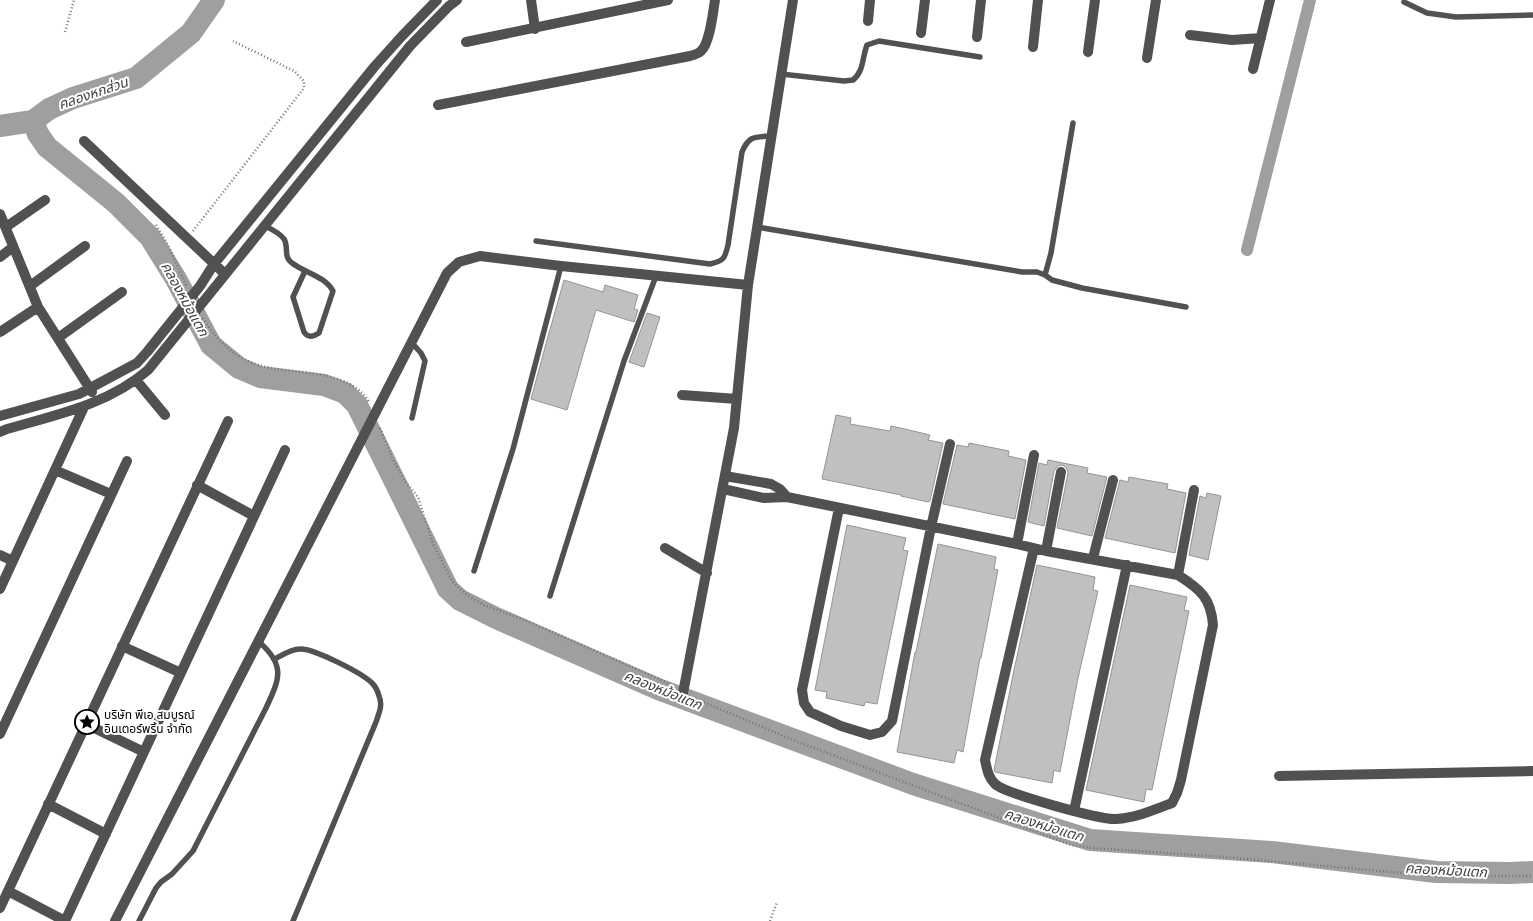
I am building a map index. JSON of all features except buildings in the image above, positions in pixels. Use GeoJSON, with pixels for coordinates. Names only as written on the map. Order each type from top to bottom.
{"type":"FeatureCollection","features":[{"type":"Feature","properties":{"kind":"street"},"geometry":{"type":"LineString","coordinates":[[0,416],[79,394],[136,363],[148,352],[200,286],[214,264],[315,140],[402,36],[437,0]]}},
{"type":"Feature","properties":{"kind":"street"},"geometry":{"type":"LineString","coordinates":[[0,432],[84,407],[136,380],[148,370],[410,46],[457,0]]}},
{"type":"Feature","properties":{"kind":"street"},"geometry":{"type":"LineString","coordinates":[[531,0],[535,29]]}},
{"type":"Feature","properties":{"kind":"street"},"geometry":{"type":"LineString","coordinates":[[466,42],[668,0]]}},
{"type":"Feature","properties":{"kind":"street"},"geometry":{"type":"LineString","coordinates":[[438,105],[698,54],[703,50],[707,42],[715,0]]}},
{"type":"Feature","properties":{"kind":"street"},"geometry":{"type":"LineString","coordinates":[[684,694],[734,428],[745,300],[793,0]]}},
{"type":"Feature","properties":{"kind":"street"},"geometry":{"type":"LineString","coordinates":[[868,21],[870,0]]}},
{"type":"Feature","properties":{"kind":"street"},"geometry":{"type":"LineString","coordinates":[[921,33],[925,0]]}},
{"type":"Feature","properties":{"kind":"street"},"geometry":{"type":"LineString","coordinates":[[977,38],[981,0]]}},
{"type":"Feature","properties":{"kind":"street"},"geometry":{"type":"LineString","coordinates":[[1033,46],[1038,0]]}},
{"type":"Feature","properties":{"kind":"street"},"geometry":{"type":"LineString","coordinates":[[1088,52],[1095,0]]}},
{"type":"Feature","properties":{"kind":"street"},"geometry":{"type":"LineString","coordinates":[[1147,58],[1156,0]]}},
{"type":"Feature","properties":{"kind":"street"},"geometry":{"type":"LineString","coordinates":[[1253,69],[1270,0]]}},
{"type":"Feature","properties":{"kind":"street"},"geometry":{"type":"LineString","coordinates":[[1190,35],[1232,40],[1261,38]]}},
{"type":"Feature","properties":{"kind":"street"},"geometry":{"type":"LineString","coordinates":[[402,36],[410,46]]}},
{"type":"Feature","properties":{"kind":"street"},"geometry":{"type":"LineString","coordinates":[[315,140],[327,148]]}},
{"type":"Feature","properties":{"kind":"street"},"geometry":{"type":"LineString","coordinates":[[84,141],[225,274]]}},
{"type":"Feature","properties":{"kind":"street"},"geometry":{"type":"LineString","coordinates":[[6,227],[45,200]]}},
{"type":"Feature","properties":{"kind":"street"},"geometry":{"type":"LineString","coordinates":[[0,214],[38,307],[98,400]]}},
{"type":"Feature","properties":{"kind":"street"},"geometry":{"type":"LineString","coordinates":[[30,286],[85,246]]}},
{"type":"Feature","properties":{"kind":"street"},"geometry":{"type":"LineString","coordinates":[[0,257],[13,247]]}},
{"type":"Feature","properties":{"kind":"street"},"geometry":{"type":"LineString","coordinates":[[115,921],[447,273],[459,262],[480,256],[748,285]]}},
{"type":"Feature","properties":{"kind":"street"},"geometry":{"type":"LineString","coordinates":[[58,338],[122,292]]}},
{"type":"Feature","properties":{"kind":"street"},"geometry":{"type":"LineString","coordinates":[[0,332],[38,307]]}},
{"type":"Feature","properties":{"kind":"street"},"geometry":{"type":"LineString","coordinates":[[136,380],[165,415]]}},
{"type":"Feature","properties":{"kind":"street"},"geometry":{"type":"LineString","coordinates":[[682,395],[737,399]]}},
{"type":"Feature","properties":{"kind":"street"},"geometry":{"type":"LineString","coordinates":[[0,589],[84,407]]}},
{"type":"Feature","properties":{"kind":"street"},"geometry":{"type":"LineString","coordinates":[[0,908],[228,421]]}},
{"type":"Feature","properties":{"kind":"street"},"geometry":{"type":"LineString","coordinates":[[839,508],[802,690],[804,703],[810,712],[841,726],[870,735],[882,732],[892,721],[931,527],[950,444]]}},
{"type":"Feature","properties":{"kind":"street"},"geometry":{"type":"LineString","coordinates":[[8,890],[65,921],[285,450]]}},
{"type":"Feature","properties":{"kind":"street"},"geometry":{"type":"LineString","coordinates":[[1017,544],[1034,455]]}},
{"type":"Feature","properties":{"kind":"street"},"geometry":{"type":"LineString","coordinates":[[0,734],[4,717],[127,461]]}},
{"type":"Feature","properties":{"kind":"street"},"geometry":{"type":"LineString","coordinates":[[55,470],[112,494]]}},
{"type":"Feature","properties":{"kind":"street"},"geometry":{"type":"LineString","coordinates":[[1046,551],[1061,472]]}},
{"type":"Feature","properties":{"kind":"street"},"geometry":{"type":"LineString","coordinates":[[725,476],[771,484],[780,489],[787,497]]}},
{"type":"Feature","properties":{"kind":"street"},"geometry":{"type":"LineString","coordinates":[[1093,558],[1113,480]]}},
{"type":"Feature","properties":{"kind":"street"},"geometry":{"type":"LineString","coordinates":[[198,486],[254,516]]}},
{"type":"Feature","properties":{"kind":"street"},"geometry":{"type":"LineString","coordinates":[[723,489],[764,498],[787,497],[1017,544],[1034,548],[1046,551],[1093,558],[1178,575],[1196,586],[1212,611],[1213,625],[1178,793],[1172,803],[1132,817],[1114,820],[1018,796],[996,785],[988,775],[985,760],[1034,548]]}},
{"type":"Feature","properties":{"kind":"street"},"geometry":{"type":"LineString","coordinates":[[1178,575],[1194,490]]}},
{"type":"Feature","properties":{"kind":"street"},"geometry":{"type":"LineString","coordinates":[[665,548],[707,573]]}},
{"type":"Feature","properties":{"kind":"street"},"geometry":{"type":"LineString","coordinates":[[0,555],[13,561]]}},
{"type":"Feature","properties":{"kind":"street"},"geometry":{"type":"LineString","coordinates":[[1074,811],[1127,566]]}},
{"type":"Feature","properties":{"kind":"street"},"geometry":{"type":"LineString","coordinates":[[122,646],[181,673]]}},
{"type":"Feature","properties":{"kind":"street"},"geometry":{"type":"LineString","coordinates":[[86,724],[144,752]]}},
{"type":"Feature","properties":{"kind":"street"},"geometry":{"type":"LineString","coordinates":[[1279,776],[1533,771]]}},
{"type":"Feature","properties":{"kind":"street"},"geometry":{"type":"LineString","coordinates":[[48,804],[106,834]]}},
{"type":"Feature","properties":{"kind":"lane"},"geometry":{"type":"LineString","coordinates":[[1404,2],[1427,13],[1456,18],[1533,15]]}},
{"type":"Feature","properties":{"kind":"lane"},"geometry":{"type":"LineString","coordinates":[[781,74],[844,81],[853,80],[861,70],[867,45],[879,41],[980,57]]}},
{"type":"Feature","properties":{"kind":"lane"},"geometry":{"type":"LineString","coordinates":[[1045,275],[1051,253],[1073,123]]}},
{"type":"Feature","properties":{"kind":"lane"},"geometry":{"type":"LineString","coordinates":[[536,241],[710,264],[720,262],[726,256],[742,152],[746,142],[754,138],[772,136]]}},
{"type":"Feature","properties":{"kind":"lane"},"geometry":{"type":"LineString","coordinates":[[265,226],[285,240],[286,257],[290,263],[326,282],[333,291],[319,333],[310,337],[304,332],[293,297],[305,271]]}},
{"type":"Feature","properties":{"kind":"lane"},"geometry":{"type":"LineString","coordinates":[[757,228],[1022,272],[1037,272],[1052,280],[1082,288],[1186,307]]}},
{"type":"Feature","properties":{"kind":"lane"},"geometry":{"type":"LineString","coordinates":[[474,571],[513,450],[562,266]]}},
{"type":"Feature","properties":{"kind":"lane"},"geometry":{"type":"LineString","coordinates":[[550,596],[624,361],[656,276]]}},
{"type":"Feature","properties":{"kind":"lane"},"geometry":{"type":"LineString","coordinates":[[412,342],[422,353],[425,361],[412,418]]}},
{"type":"Feature","properties":{"kind":"lane"},"geometry":{"type":"LineString","coordinates":[[139,921],[156,888],[193,851],[275,689],[278,674],[275,659],[269,650],[258,641]]}},
{"type":"Feature","properties":{"kind":"lane"},"geometry":{"type":"LineString","coordinates":[[275,659],[298,649],[320,653],[362,675],[373,683],[382,704],[293,921]]}},
{"type":"Feature","properties":{"kind":"path"},"geometry":{"type":"LineString","coordinates":[[65,32],[74,0]]}},
{"type":"Feature","properties":{"kind":"path"},"geometry":{"type":"LineString","coordinates":[[187,238],[304,88],[304,81],[294,71],[233,41]]}},
{"type":"Feature","properties":{"kind":"path"},"geometry":{"type":"LineString","coordinates":[[151,219],[168,245],[188,290]]}},
{"type":"Feature","properties":{"kind":"path"},"geometry":{"type":"LineString","coordinates":[[202,314],[206,323],[220,340],[237,355],[256,365],[280,371],[328,376],[361,391],[371,408]]}},
{"type":"Feature","properties":{"kind":"path"},"geometry":{"type":"LineString","coordinates":[[378,424],[393,460],[405,481],[418,497],[433,544],[452,580],[459,588],[484,605],[666,682],[672,688],[684,694]]}},
{"type":"Feature","properties":{"kind":"path"},"geometry":{"type":"LineString","coordinates":[[770,921],[777,902]]}},
{"type":"Feature","properties":{"kind":"waterway","name":"คลองหกส่วน"},"geometry":{"type":"LineString","coordinates":[[0,126],[33,121],[49,109],[73,98],[136,78],[191,33],[214,0]]}},
{"type":"Feature","properties":{"kind":"waterway"},"geometry":{"type":"LineString","coordinates":[[1247,250],[1310,0]]}},
{"type":"Feature","properties":{"kind":"waterway","name":"คลองหม้อแตก"},"geometry":{"type":"LineString","coordinates":[[33,121],[38,134],[47,147],[116,203],[150,237],[176,279],[211,345],[239,368],[260,377],[324,385],[345,393],[357,405],[448,589],[460,600],[496,618],[658,689],[913,784],[1090,840],[1272,852],[1436,872],[1533,872]]}},
{"type":"Feature","properties":{"kind":"place","name":"บริษัท พีเอ สมบูรณ์ อินเตอร์พริ้น จำกัด"},"geometry":{"type":"Point","coordinates":[87,722]}}]}
